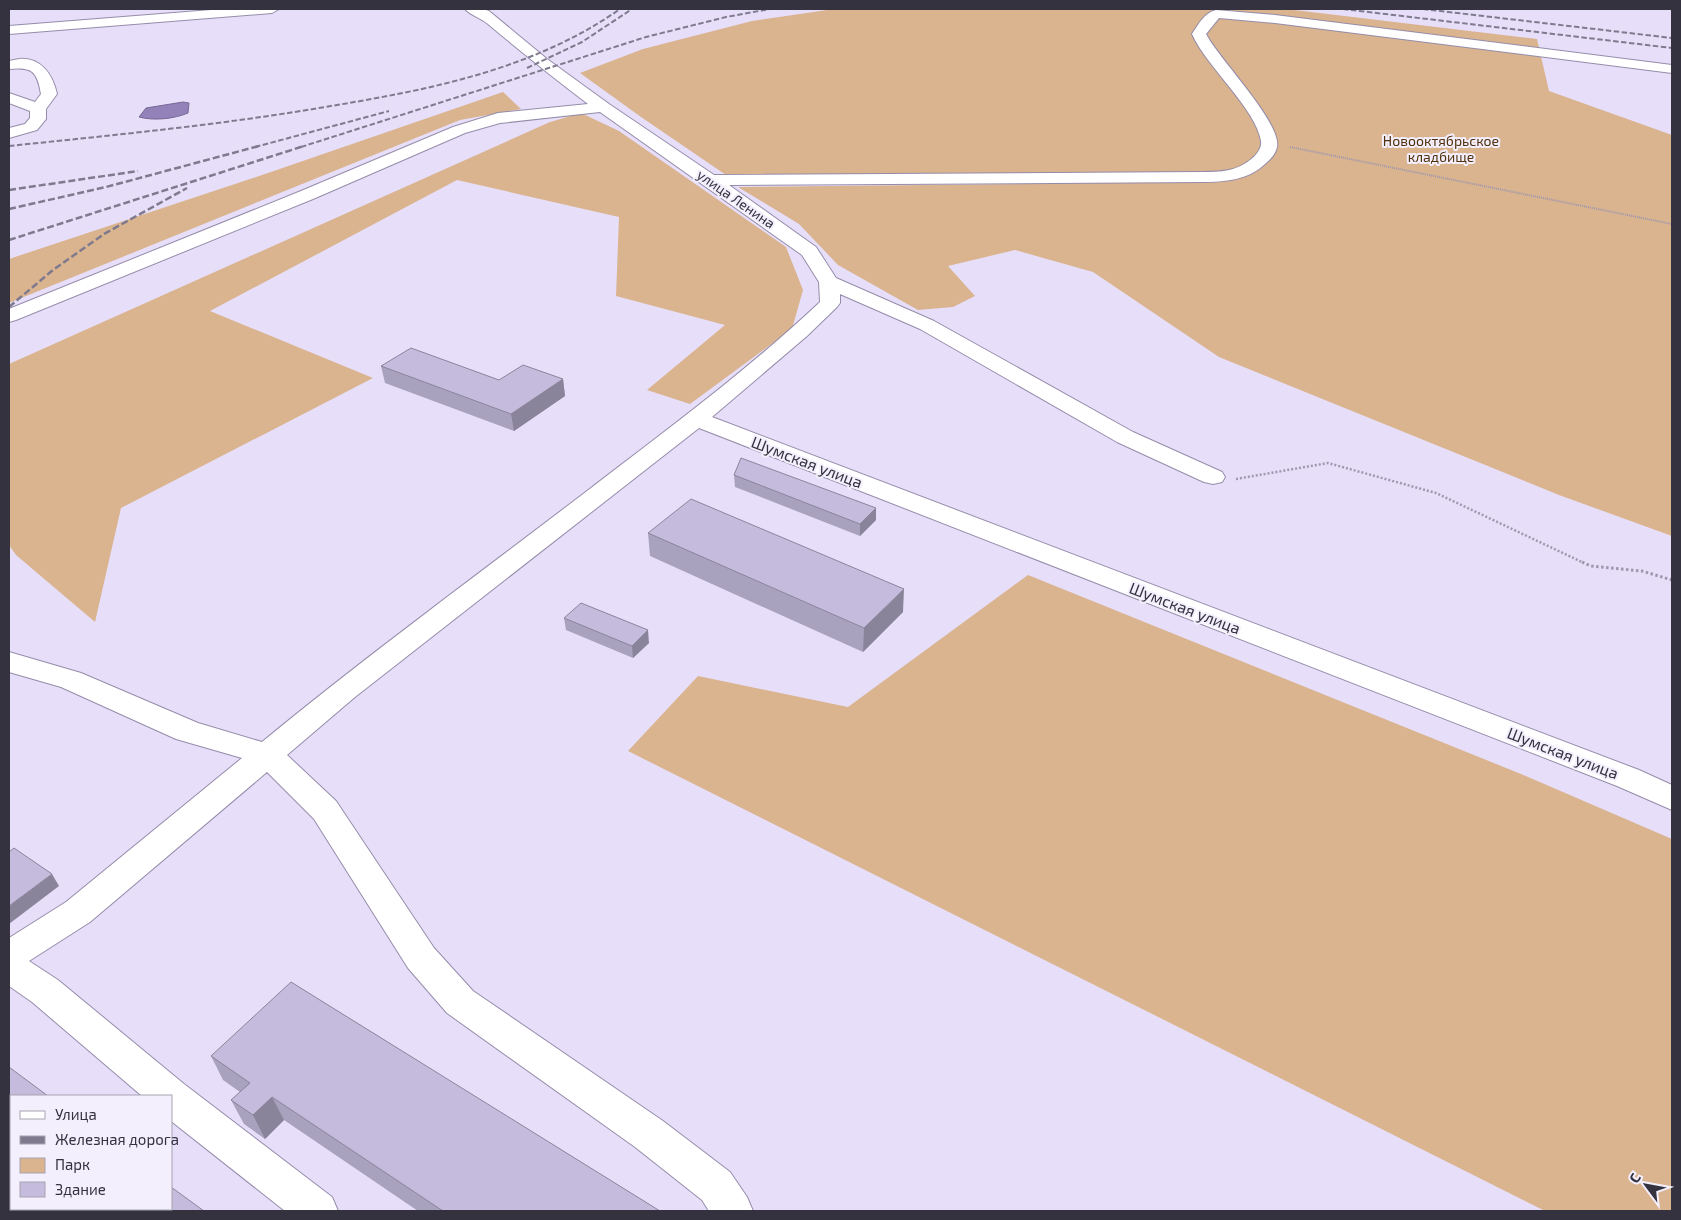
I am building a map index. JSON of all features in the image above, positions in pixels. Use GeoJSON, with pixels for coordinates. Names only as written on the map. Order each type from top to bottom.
{"type":"FeatureCollection","features":[{"type":"Feature","properties":{"kind":"street"},"geometry":{"type":"LineString","coordinates":[[9,30],[272,9]]}},
{"type":"Feature","properties":{"kind":"street","name":"улица Ленина"},"geometry":{"type":"LineString","coordinates":[[472,9],[484,14],[536,55],[542,62],[603,107],[710,180],[808,251],[829,282]]}},
{"type":"Feature","properties":{"kind":"street"},"geometry":{"type":"LineString","coordinates":[[710,180],[1233,175],[1257,163],[1267,152],[1270,143],[1263,125],[1206,47],[1199,34],[1206,22],[1216,14],[1284,20],[1672,69]]}},
{"type":"Feature","properties":{"kind":"street"},"geometry":{"type":"LineString","coordinates":[[9,65],[25,63],[39,70],[48,81],[49,94],[38,108],[38,119],[31,127],[9,133]]}},
{"type":"Feature","properties":{"kind":"street"},"geometry":{"type":"LineString","coordinates":[[9,98],[38,108]]}},
{"type":"Feature","properties":{"kind":"street"},"geometry":{"type":"LineString","coordinates":[[9,316],[298,199],[458,130],[507,116],[603,107]]}},
{"type":"Feature","properties":{"kind":"street"},"geometry":{"type":"LineString","coordinates":[[9,956],[78,912],[345,690],[696,420],[800,332],[830,303],[829,282],[927,325],[1125,437],[1213,477]]}},
{"type":"Feature","properties":{"kind":"street","name":"Шумская улица"},"geometry":{"type":"LineString","coordinates":[[696,420],[1628,778],[1672,798]]}},
{"type":"Feature","properties":{"kind":"street"},"geometry":{"type":"LineString","coordinates":[[9,662],[71,680],[187,731],[268,755],[325,810],[421,958],[460,1002],[664,1146],[716,1186],[732,1211]]}},
{"type":"Feature","properties":{"kind":"street"},"geometry":{"type":"LineString","coordinates":[[9,967],[45,990],[169,1095]]}},
{"type":"Feature","properties":{"kind":"street"},"geometry":{"type":"LineString","coordinates":[[172,1098],[317,1211]]}},
{"type":"Feature","properties":{"kind":"path"},"geometry":{"type":"LineString","coordinates":[[1270,143],[1672,224]]}},
{"type":"Feature","properties":{"kind":"path"},"geometry":{"type":"LineString","coordinates":[[1213,477],[1244,480],[1328,463],[1436,493],[1591,566],[1642,572],[1672,580]]}},
{"type":"Feature","properties":{"kind":"green space","name":"Новооктябрьское кладбище"},"geometry":{"type":"Polygon","coordinates":[[[834,9],[1286,9],[1537,39],[1549,91],[1672,135],[1672,536],[1559,495],[1219,357],[1093,272],[1015,250],[948,266],[975,296],[953,307],[918,310],[838,265],[799,224],[738,187],[1186,182],[726,175],[580,73],[643,49],[752,21],[834,9]]]}},
{"type":"Feature","properties":{"kind":"green space"},"geometry":{"type":"Polygon","coordinates":[[[503,92],[521,109],[460,120],[9,303],[9,259],[503,92]]]}},
{"type":"Feature","properties":{"kind":"green space"},"geometry":{"type":"Polygon","coordinates":[[[581,113],[619,131],[786,247],[803,290],[792,329],[690,404],[647,390],[725,325],[616,296],[619,217],[457,180],[210,311],[373,378],[121,508],[95,622],[16,555],[9,545],[9,364],[550,122],[581,113]]]}},
{"type":"Feature","properties":{"kind":"green space"},"geometry":{"type":"Polygon","coordinates":[[[1028,575],[1521,774],[1672,839],[1672,1211],[1545,1211],[628,751],[698,676],[848,707],[1028,575]]]}},
{"type":"Feature","properties":{"kind":"shaded area"},"geometry":{"type":"Polygon","coordinates":[[[183,102],[189,103],[188,113],[170,118],[139,117],[146,108],[183,102]]]}},
{"type":"Feature","properties":{"kind":"building"},"geometry":{"type":"Polygon","coordinates":[[[411,348],[499,380],[523,365],[563,379],[511,414],[381,366],[411,348]]]}},
{"type":"Feature","properties":{"kind":"building"},"geometry":{"type":"Polygon","coordinates":[[[741,458],[876,508],[860,524],[734,475],[741,458]]]}},
{"type":"Feature","properties":{"kind":"building"},"geometry":{"type":"Polygon","coordinates":[[[691,499],[904,589],[864,628],[648,533],[691,499]]]}},
{"type":"Feature","properties":{"kind":"building"},"geometry":{"type":"Polygon","coordinates":[[[581,603],[648,630],[632,646],[564,618],[581,603]]]}},
{"type":"Feature","properties":{"kind":"building"},"geometry":{"type":"Polygon","coordinates":[[[14,848],[52,874],[9,906],[9,852],[14,848]]]}},
{"type":"Feature","properties":{"kind":"building"},"geometry":{"type":"Polygon","coordinates":[[[291,982],[660,1211],[443,1211],[272,1097],[253,1115],[231,1100],[250,1083],[211,1056],[291,982]]]}},
{"type":"Feature","properties":{"kind":"building"},"geometry":{"type":"Polygon","coordinates":[[[9,1067],[47,1095],[10,1095],[10,1210],[172,1210],[172,1188],[204,1211],[9,1211],[9,1067]]]}},
{"type":"Feature","properties":{"kind":"railway"},"geometry":{"type":"LineString","coordinates":[[9,146],[246,119],[364,100],[441,85],[516,62],[552,48],[587,30],[620,9]]}},
{"type":"Feature","properties":{"kind":"railway"},"geometry":{"type":"LineString","coordinates":[[527,68],[582,42],[632,9]]}},
{"type":"Feature","properties":{"kind":"railway"},"geometry":{"type":"LineString","coordinates":[[301,147],[646,37],[726,17],[770,9]]}},
{"type":"Feature","properties":{"kind":"railway"},"geometry":{"type":"LineString","coordinates":[[1343,9],[1672,48]]}},
{"type":"Feature","properties":{"kind":"railway"},"geometry":{"type":"LineString","coordinates":[[1423,9],[1672,38]]}},
{"type":"Feature","properties":{"kind":"railway"},"geometry":{"type":"LineString","coordinates":[[255,147],[389,111]]}},
{"type":"Feature","properties":{"kind":"railway"},"geometry":{"type":"LineString","coordinates":[[9,209],[106,187],[259,146]]}},
{"type":"Feature","properties":{"kind":"railway"},"geometry":{"type":"LineString","coordinates":[[9,240],[304,146]]}},
{"type":"Feature","properties":{"kind":"railway"},"geometry":{"type":"LineString","coordinates":[[9,190],[138,171]]}},
{"type":"Feature","properties":{"kind":"railway"},"geometry":{"type":"LineString","coordinates":[[9,307],[53,270],[104,234],[187,188]]}}]}
